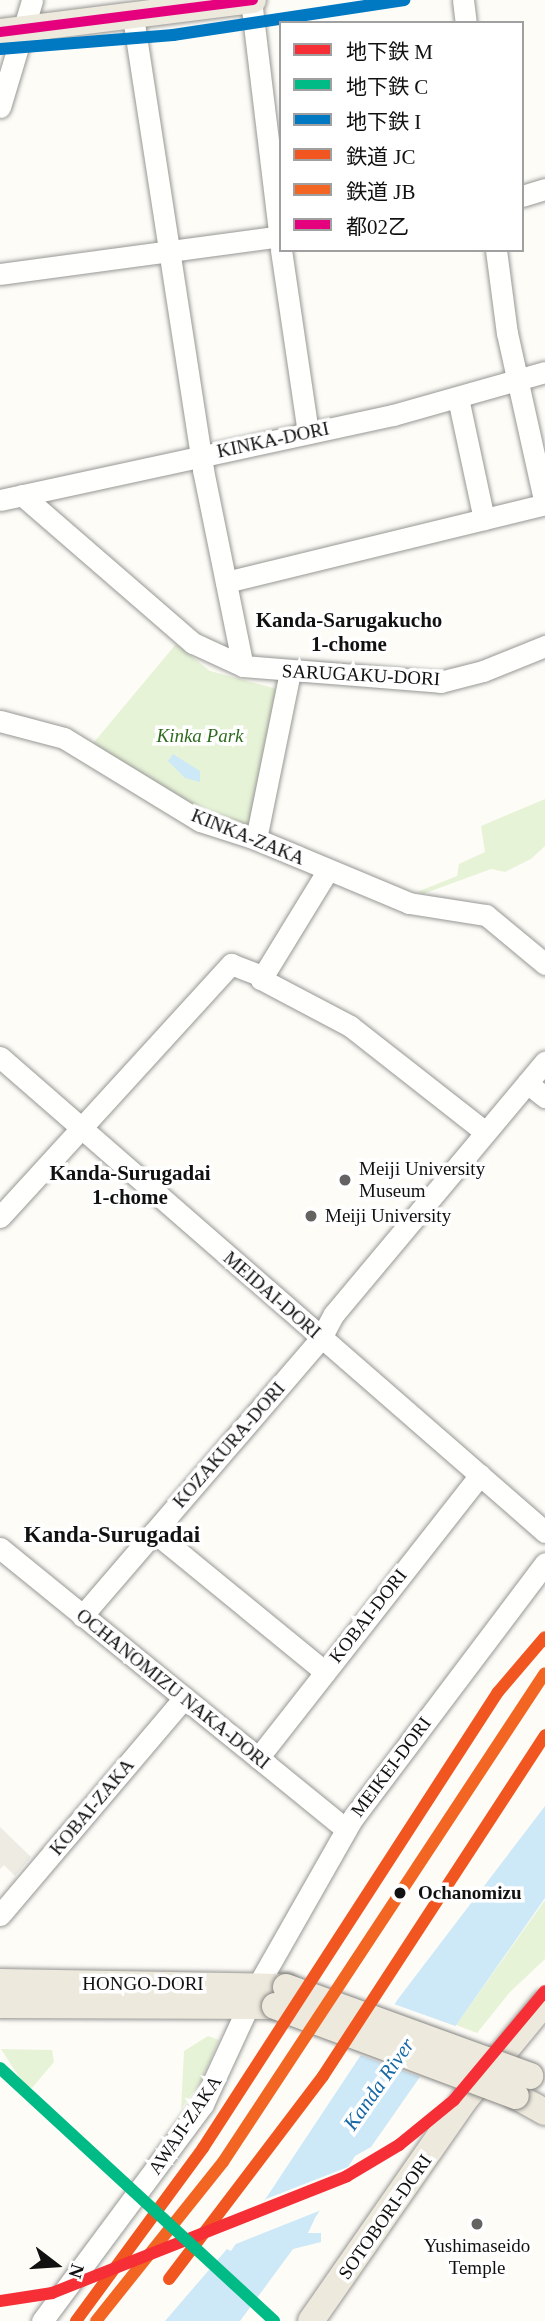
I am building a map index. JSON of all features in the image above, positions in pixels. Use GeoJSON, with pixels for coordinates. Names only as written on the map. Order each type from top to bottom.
{"type":"FeatureCollection","features":[{"type":"Feature","properties":{"kind":"main road"},"geometry":{"type":"LineString","coordinates":[[11,32],[252,0]]}},
{"type":"Feature","properties":{"kind":"main road","name":"HONGO-DORI"},"geometry":{"type":"LineString","coordinates":[[0,1982],[267,1996]]}},
{"type":"Feature","properties":{"kind":"main road"},"geometry":{"type":"LineString","coordinates":[[267,1996],[530,2085],[545,2112]]}},
{"type":"Feature","properties":{"kind":"main road","name":"HONGO-DORI"},"geometry":{"type":"LineString","coordinates":[[0,2005],[267,1996]]}},
{"type":"Feature","properties":{"kind":"main road","name":"SOTOBORI-DORI"},"geometry":{"type":"LineString","coordinates":[[310,2321],[463,2102],[545,2002]]}},
{"type":"Feature","properties":{"kind":"street"},"geometry":{"type":"LineString","coordinates":[[0,107],[11,32],[32,0]]}},
{"type":"Feature","properties":{"kind":"street"},"geometry":{"type":"LineString","coordinates":[[252,0],[279,233]]}},
{"type":"Feature","properties":{"kind":"street"},"geometry":{"type":"LineString","coordinates":[[463,0],[466,21]]}},
{"type":"Feature","properties":{"kind":"street"},"geometry":{"type":"LineString","coordinates":[[133,17],[201,455],[243,666]]}},
{"type":"Feature","properties":{"kind":"street"},"geometry":{"type":"LineString","coordinates":[[524,195],[545,188]]}},
{"type":"Feature","properties":{"kind":"street"},"geometry":{"type":"LineString","coordinates":[[0,274],[169,252],[279,242]]}},
{"type":"Feature","properties":{"kind":"street"},"geometry":{"type":"LineString","coordinates":[[281,252],[308,433]]}},
{"type":"Feature","properties":{"kind":"street"},"geometry":{"type":"LineString","coordinates":[[226,582],[545,504],[518,382],[496,252]]}},
{"type":"Feature","properties":{"kind":"street","name":"KINKA-DORI"},"geometry":{"type":"LineString","coordinates":[[0,500],[458,398],[545,372]]}},
{"type":"Feature","properties":{"kind":"street"},"geometry":{"type":"LineString","coordinates":[[458,398],[484,519]]}},
{"type":"Feature","properties":{"kind":"street","name":"SARUGAKU-DORI"},"geometry":{"type":"LineString","coordinates":[[22,495],[193,643],[243,666],[290,672],[440,682],[483,671],[545,646]]}},
{"type":"Feature","properties":{"kind":"street"},"geometry":{"type":"LineString","coordinates":[[256,839],[290,672]]}},
{"type":"Feature","properties":{"kind":"street","name":"KINKA-ZAKA"},"geometry":{"type":"LineString","coordinates":[[0,721],[46,730],[95,755],[200,821],[256,839],[410,903],[486,915],[545,964]]}},
{"type":"Feature","properties":{"kind":"street"},"geometry":{"type":"LineString","coordinates":[[328,870],[261,979],[350,1026],[485,1132]]}},
{"type":"Feature","properties":{"kind":"street"},"geometry":{"type":"LineString","coordinates":[[0,1217],[78,1127],[231,964],[263,976]]}},
{"type":"Feature","properties":{"kind":"street","name":"MEIDAI-DORI"},"geometry":{"type":"LineString","coordinates":[[0,1057],[545,1532]]}},
{"type":"Feature","properties":{"kind":"street","name":"KOZAKURA-DORI"},"geometry":{"type":"LineString","coordinates":[[82,1616],[321,1338],[334,1314],[545,1062]]}},
{"type":"Feature","properties":{"kind":"street"},"geometry":{"type":"LineString","coordinates":[[527,1083],[545,1097]]}},
{"type":"Feature","properties":{"kind":"street","name":"KOBAI-DORI"},"geometry":{"type":"LineString","coordinates":[[258,1758],[480,1475]]}},
{"type":"Feature","properties":{"kind":"street"},"geometry":{"type":"LineString","coordinates":[[154,1532],[325,1672]]}},
{"type":"Feature","properties":{"kind":"street","name":"OCHANOMIZU NAKA-DORI"},"geometry":{"type":"LineString","coordinates":[[2,1555],[82,1616],[346,1829]]}},
{"type":"Feature","properties":{"kind":"street","name":"MEIKEI-DORI"},"geometry":{"type":"LineString","coordinates":[[267,1996],[346,1829],[545,1563]]}},
{"type":"Feature","properties":{"kind":"street","name":"KOBAI-ZAKA"},"geometry":{"type":"LineString","coordinates":[[0,1915],[184,1698]]}},
{"type":"Feature","properties":{"kind":"street","name":"AWAJI-ZAKA"},"geometry":{"type":"LineString","coordinates":[[42,2321],[203,2104],[267,1996]]}},
{"type":"Feature","properties":{"kind":"green space","name":"Kinka Park"},"geometry":{"type":"Polygon","coordinates":[[[176,644],[210,671],[277,689],[250,822],[243,827],[196,810],[90,747],[176,644]]]}},
{"type":"Feature","properties":{"kind":"green space"},"geometry":{"type":"Polygon","coordinates":[[[545,799],[545,846],[531,859],[505,872],[491,869],[423,894],[417,892],[457,876],[459,864],[485,852],[481,826],[545,799]]]}},
{"type":"Feature","properties":{"kind":"green space"},"geometry":{"type":"Polygon","coordinates":[[[545,1900],[545,1959],[510,1992],[477,2033],[456,2025],[545,1900]]]}},
{"type":"Feature","properties":{"kind":"green space"},"geometry":{"type":"Polygon","coordinates":[[[208,2036],[219,2040],[201,2081],[181,2109],[184,2051],[208,2036]]]}},
{"type":"Feature","properties":{"kind":"green space"},"geometry":{"type":"Polygon","coordinates":[[[1,2049],[52,2050],[54,2062],[32,2088],[25,2086],[1,2049]]]}},
{"type":"Feature","properties":{"kind":"shaded area"},"geometry":{"type":"Polygon","coordinates":[[[0,1827],[31,1857],[15,1876],[4,1865],[0,1869],[0,1827]]]}},
{"type":"Feature","properties":{"kind":"water"},"geometry":{"type":"Polygon","coordinates":[[[173,754],[200,771],[200,782],[185,778],[168,761],[173,754]]]}},
{"type":"Feature","properties":{"kind":"water","name":"Kanda River"},"geometry":{"type":"Polygon","coordinates":[[[545,1806],[545,1898],[371,2147],[355,2156],[308,2233],[321,2233],[321,2242],[293,2249],[240,2321],[165,2321],[227,2249],[231,2251],[398,1999],[545,1806]]]}},
{"type":"Feature","properties":{"kind":"pier"},"geometry":{"type":"Polygon","coordinates":[[[391,2003],[458,2027],[423,2078],[357,2054],[391,2003]]]}},
{"type":"Feature","properties":{"kind":"pier"},"geometry":{"type":"Polygon","coordinates":[[[353,2165],[324,2209],[231,2246],[266,2199],[353,2165]]]}},
{"type":"Feature","properties":{"kind":"metro line","name":"I"},"geometry":{"type":"LineString","coordinates":[[0,49],[173,35],[404,0]]}},
{"type":"Feature","properties":{"kind":"metro line","name":"M"},"geometry":{"type":"LineString","coordinates":[[0,2301],[52,2293],[347,2176],[399,2145],[454,2100],[545,1991]]}},
{"type":"Feature","properties":{"kind":"metro line","name":"C"},"geometry":{"type":"LineString","coordinates":[[0,2068],[274,2321]]}},
{"type":"Feature","properties":{"kind":"rail line","name":"JC"},"geometry":{"type":"LineString","coordinates":[[76,2321],[203,2148],[498,1692],[545,1637]]}},
{"type":"Feature","properties":{"kind":"rail line","name":"JB"},"geometry":{"type":"LineString","coordinates":[[96,2321],[223,2162],[545,1673]]}},
{"type":"Feature","properties":{"kind":"rail line","name":"JC"},"geometry":{"type":"LineString","coordinates":[[169,2279],[323,2076],[545,1735]]}},
{"type":"Feature","properties":{"kind":"transit line","name":"都02乙"},"geometry":{"type":"LineString","coordinates":[[0,32],[253,0]]}},
{"type":"Feature","properties":{"kind":"place","name":"Meiji University Museum"},"geometry":{"type":"Point","coordinates":[345,1180]}},
{"type":"Feature","properties":{"kind":"place","name":"Meiji University"},"geometry":{"type":"Point","coordinates":[311,1216]}},
{"type":"Feature","properties":{"kind":"place","name":"Ochanomizu"},"geometry":{"type":"Point","coordinates":[400,1893]}},
{"type":"Feature","properties":{"kind":"place","name":"Yushimaseido Temple"},"geometry":{"type":"Point","coordinates":[477,2224]}},
{"type":"Feature","properties":{"kind":"district","name":"Kanda-Sarugakucho 1-chome"},"geometry":{"type":"Point","coordinates":[349,632]}},
{"type":"Feature","properties":{"kind":"district","name":"Kanda-Surugadai 1-chome"},"geometry":{"type":"Point","coordinates":[130,1185]}},
{"type":"Feature","properties":{"kind":"district","name":"Kanda-Surugadai"},"geometry":{"type":"Point","coordinates":[112,1535]}}]}
